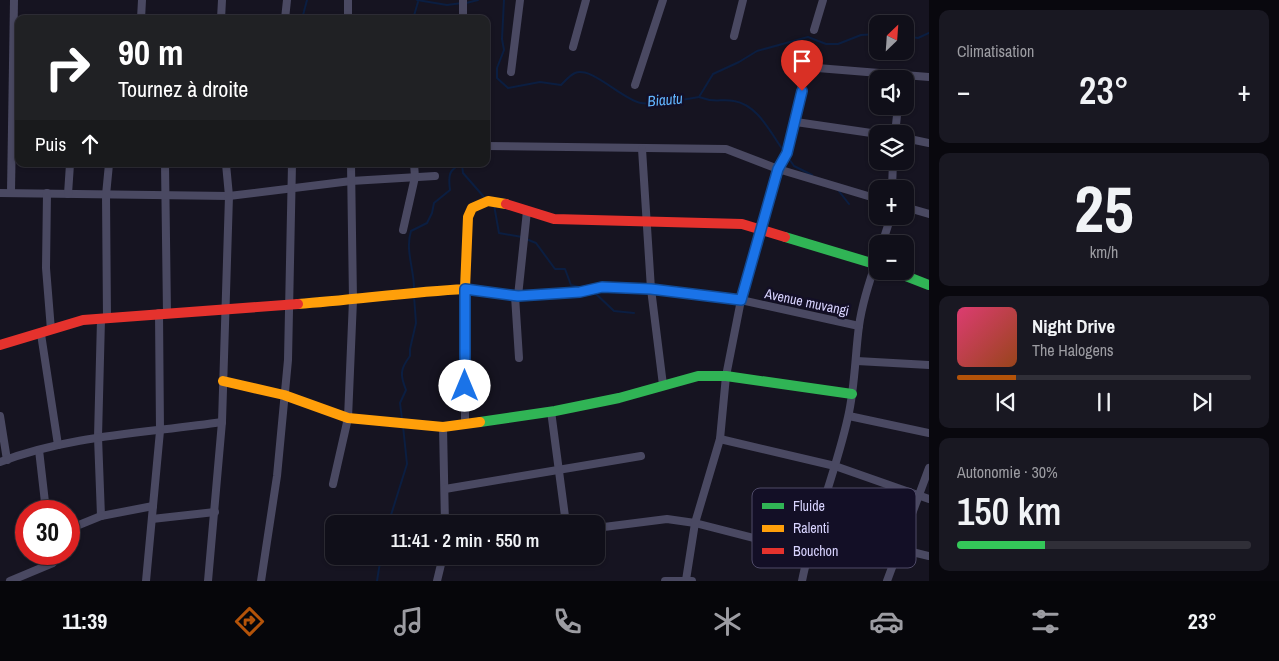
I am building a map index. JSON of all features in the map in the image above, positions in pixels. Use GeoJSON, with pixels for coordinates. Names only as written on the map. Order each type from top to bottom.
{"type":"FeatureCollection","features":[{"type":"Feature","properties":{"kind":"street"},"geometry":{"type":"LineString","coordinates":[[11,192],[14,0]]}},
{"type":"Feature","properties":{"kind":"street"},"geometry":{"type":"LineString","coordinates":[[141,15],[142,0]]}},
{"type":"Feature","properties":{"kind":"street"},"geometry":{"type":"LineString","coordinates":[[221,15],[222,0]]}},
{"type":"Feature","properties":{"kind":"street"},"geometry":{"type":"LineString","coordinates":[[285,15],[287,0]]}},
{"type":"Feature","properties":{"kind":"street"},"geometry":{"type":"LineString","coordinates":[[348,15],[350,0]]}},
{"type":"Feature","properties":{"kind":"street"},"geometry":{"type":"LineString","coordinates":[[512,72],[520,0]]}},
{"type":"Feature","properties":{"kind":"street"},"geometry":{"type":"LineString","coordinates":[[573,47],[586,0]]}},
{"type":"Feature","properties":{"kind":"street"},"geometry":{"type":"LineString","coordinates":[[635,85],[663,0]]}},
{"type":"Feature","properties":{"kind":"street"},"geometry":{"type":"LineString","coordinates":[[734,36],[744,0]]}},
{"type":"Feature","properties":{"kind":"street"},"geometry":{"type":"LineString","coordinates":[[814,30],[823,0]]}},
{"type":"Feature","properties":{"kind":"street"},"geometry":{"type":"LineString","coordinates":[[686,580],[695,523],[720,439],[726,376],[741,300],[778,169],[786,154],[796,122],[807,51]]}},
{"type":"Feature","properties":{"kind":"street"},"geometry":{"type":"LineString","coordinates":[[805,67],[869,74]]}},
{"type":"Feature","properties":{"kind":"street"},"geometry":{"type":"LineString","coordinates":[[914,77],[929,76]]}},
{"type":"Feature","properties":{"kind":"street"},"geometry":{"type":"LineString","coordinates":[[796,122],[869,133]]}},
{"type":"Feature","properties":{"kind":"street"},"geometry":{"type":"LineString","coordinates":[[914,140],[929,143]]}},
{"type":"Feature","properties":{"kind":"street"},"geometry":{"type":"LineString","coordinates":[[490,146],[567,145],[642,149],[726,149],[778,169],[869,196]]}},
{"type":"Feature","properties":{"kind":"street"},"geometry":{"type":"LineString","coordinates":[[642,149],[651,289],[663,384]]}},
{"type":"Feature","properties":{"kind":"street"},"geometry":{"type":"LineString","coordinates":[[68,194],[70,167]]}},
{"type":"Feature","properties":{"kind":"street"},"geometry":{"type":"LineString","coordinates":[[102,516],[98,437],[104,319],[106,195],[109,167]]}},
{"type":"Feature","properties":{"kind":"street"},"geometry":{"type":"LineString","coordinates":[[146,581],[160,431],[165,167]]}},
{"type":"Feature","properties":{"kind":"street"},"geometry":{"type":"LineString","coordinates":[[208,581],[222,422],[229,196],[226,167]]}},
{"type":"Feature","properties":{"kind":"street"},"geometry":{"type":"LineString","coordinates":[[261,581],[277,476],[288,360],[292,167]]}},
{"type":"Feature","properties":{"kind":"street"},"geometry":{"type":"LineString","coordinates":[[333,484],[348,418],[353,300],[351,167]]}},
{"type":"Feature","properties":{"kind":"street"},"geometry":{"type":"LineString","coordinates":[[403,230],[415,177],[414,167]]}},
{"type":"Feature","properties":{"kind":"street"},"geometry":{"type":"LineString","coordinates":[[0,193],[229,196],[351,181],[436,176]]}},
{"type":"Feature","properties":{"kind":"street"},"geometry":{"type":"LineString","coordinates":[[47,193],[46,332],[58,445]]}},
{"type":"Feature","properties":{"kind":"street"},"geometry":{"type":"LineString","coordinates":[[466,424],[465,289],[468,217],[472,208],[488,201],[497,200],[554,219],[742,224],[869,260]]}},
{"type":"Feature","properties":{"kind":"street"},"geometry":{"type":"LineString","coordinates":[[914,210],[929,214]]}},
{"type":"Feature","properties":{"kind":"street"},"geometry":{"type":"LineString","coordinates":[[519,358],[516,296],[527,211]]}},
{"type":"Feature","properties":{"kind":"street"},"geometry":{"type":"LineString","coordinates":[[914,279],[929,285]]}},
{"type":"Feature","properties":{"kind":"street"},"geometry":{"type":"LineString","coordinates":[[829,488],[849,416],[857,361],[859,326],[872,280]]}},
{"type":"Feature","properties":{"kind":"street","name":"Avenue muvangi"},"geometry":{"type":"LineString","coordinates":[[465,289],[516,296],[580,292],[602,287],[651,289],[741,300],[859,326]]}},
{"type":"Feature","properties":{"kind":"street"},"geometry":{"type":"LineString","coordinates":[[0,345],[83,320],[163,313],[290,306],[353,300],[414,291],[465,289]]}},
{"type":"Feature","properties":{"kind":"street"},"geometry":{"type":"LineString","coordinates":[[857,361],[929,365]]}},
{"type":"Feature","properties":{"kind":"street"},"geometry":{"type":"LineString","coordinates":[[223,381],[284,395],[348,418],[443,427],[551,411],[619,398],[663,384],[698,376],[726,376],[852,394]]}},
{"type":"Feature","properties":{"kind":"street"},"geometry":{"type":"LineString","coordinates":[[551,411],[565,515]]}},
{"type":"Feature","properties":{"kind":"street"},"geometry":{"type":"LineString","coordinates":[[0,416],[3,461],[58,445],[98,437],[222,422]]}},
{"type":"Feature","properties":{"kind":"street"},"geometry":{"type":"LineString","coordinates":[[849,416],[929,433]]}},
{"type":"Feature","properties":{"kind":"street"},"geometry":{"type":"LineString","coordinates":[[443,427],[445,515]]}},
{"type":"Feature","properties":{"kind":"street"},"geometry":{"type":"LineString","coordinates":[[720,439],[835,466],[897,488]]}},
{"type":"Feature","properties":{"kind":"street"},"geometry":{"type":"LineString","coordinates":[[39,450],[45,500]]}},
{"type":"Feature","properties":{"kind":"street"},"geometry":{"type":"LineString","coordinates":[[445,489],[641,456]]}},
{"type":"Feature","properties":{"kind":"street"},"geometry":{"type":"LineString","coordinates":[[916,504],[929,468]]}},
{"type":"Feature","properties":{"kind":"street"},"geometry":{"type":"LineString","coordinates":[[916,495],[929,499]]}},
{"type":"Feature","properties":{"kind":"street"},"geometry":{"type":"LineString","coordinates":[[80,525],[102,516],[153,506]]}},
{"type":"Feature","properties":{"kind":"street"},"geometry":{"type":"LineString","coordinates":[[152,519],[215,512]]}},
{"type":"Feature","properties":{"kind":"street"},"geometry":{"type":"LineString","coordinates":[[605,527],[667,518],[752,538]]}},
{"type":"Feature","properties":{"kind":"street"},"geometry":{"type":"LineString","coordinates":[[916,553],[929,556]]}},
{"type":"Feature","properties":{"kind":"street"},"geometry":{"type":"LineString","coordinates":[[10,581],[48,565]]}},
{"type":"Feature","properties":{"kind":"street"},"geometry":{"type":"LineString","coordinates":[[437,581],[441,565]]}},
{"type":"Feature","properties":{"kind":"street"},"geometry":{"type":"LineString","coordinates":[[802,581],[805,568]]}},
{"type":"Feature","properties":{"kind":"street"},"geometry":{"type":"LineString","coordinates":[[888,581],[893,568]]}},
{"type":"Feature","properties":{"kind":"street"},"geometry":{"type":"LineString","coordinates":[[665,581],[692,581]]}},
{"type":"Feature","properties":{"kind":"waterway"},"geometry":{"type":"LineString","coordinates":[[303,15],[307,0]]}},
{"type":"Feature","properties":{"kind":"waterway","name":"Biautu"},"geometry":{"type":"LineString","coordinates":[[417,0],[447,5],[462,3]]}},
{"type":"Feature","properties":{"kind":"waterway","name":"Biautu"},"geometry":{"type":"LineString","coordinates":[[466,3],[478,0]]}},
{"type":"Feature","properties":{"kind":"waterway","name":"Biautu"},"geometry":{"type":"LineString","coordinates":[[504,0],[502,39],[504,50],[497,68],[497,78],[508,88],[540,82],[561,85],[573,74],[582,72],[598,78],[625,96],[641,103],[661,103],[699,97],[713,74],[757,51],[808,37],[826,44],[838,44],[861,35],[869,35]]}},
{"type":"Feature","properties":{"kind":"waterway"},"geometry":{"type":"LineString","coordinates":[[414,15],[418,2]]}},
{"type":"Feature","properties":{"kind":"waterway","name":"Biautu"},"geometry":{"type":"LineString","coordinates":[[914,37],[918,38],[929,33]]}},
{"type":"Feature","properties":{"kind":"waterway"},"geometry":{"type":"LineString","coordinates":[[699,97],[714,101],[734,101],[750,108],[763,120],[783,150]]}},
{"type":"Feature","properties":{"kind":"waterway"},"geometry":{"type":"LineString","coordinates":[[787,156],[794,166],[812,175]]}},
{"type":"Feature","properties":{"kind":"waterway"},"geometry":{"type":"LineString","coordinates":[[414,288],[409,252],[411,231],[427,223],[434,203],[450,190],[449,176],[456,167]]}},
{"type":"Feature","properties":{"kind":"waterway"},"geometry":{"type":"LineString","coordinates":[[462,167],[463,173],[484,197]]}},
{"type":"Feature","properties":{"kind":"waterway"},"geometry":{"type":"LineString","coordinates":[[838,190],[849,204]]}},
{"type":"Feature","properties":{"kind":"waterway"},"geometry":{"type":"LineString","coordinates":[[494,205],[499,233],[522,237]]}},
{"type":"Feature","properties":{"kind":"waterway"},"geometry":{"type":"LineString","coordinates":[[526,239],[536,243],[555,269],[565,269],[571,285],[583,288]]}},
{"type":"Feature","properties":{"kind":"waterway"},"geometry":{"type":"LineString","coordinates":[[594,292],[614,311],[634,313]]}},
{"type":"Feature","properties":{"kind":"waterway"},"geometry":{"type":"LineString","coordinates":[[402,419],[400,403],[406,390],[402,372],[410,356],[416,323],[414,296]]}},
{"type":"Feature","properties":{"kind":"waterway"},"geometry":{"type":"LineString","coordinates":[[391,515],[407,464],[403,426]]}},
{"type":"Feature","properties":{"kind":"waterway"},"geometry":{"type":"LineString","coordinates":[[377,581],[380,565]]}},
{"type":"Feature","properties":{"kind":"traffic: fast"},"geometry":{"type":"LineString","coordinates":[[785,237],[869,262]]}},
{"type":"Feature","properties":{"kind":"traffic: fast"},"geometry":{"type":"LineString","coordinates":[[914,279],[929,285]]}},
{"type":"Feature","properties":{"kind":"traffic: fast"},"geometry":{"type":"LineString","coordinates":[[480,422],[555,411],[619,398],[698,376],[726,376],[852,394]]}},
{"type":"Feature","properties":{"kind":"traffic: slow"},"geometry":{"type":"LineString","coordinates":[[298,304],[465,289],[468,217],[472,208],[488,201],[506,204]]}},
{"type":"Feature","properties":{"kind":"traffic: slow"},"geometry":{"type":"LineString","coordinates":[[223,381],[284,395],[348,418],[443,427],[480,422]]}},
{"type":"Feature","properties":{"kind":"traffic: jam"},"geometry":{"type":"LineString","coordinates":[[506,204],[554,219],[742,224],[785,237]]}},
{"type":"Feature","properties":{"kind":"traffic: jam"},"geometry":{"type":"LineString","coordinates":[[0,345],[83,320],[298,304]]}},
{"type":"Feature","properties":{"kind":"route"},"geometry":{"type":"LineString","coordinates":[[465,386],[465,289],[518,296],[580,292],[602,287],[651,289],[741,300],[778,169],[787,153],[802,91]]}}]}
